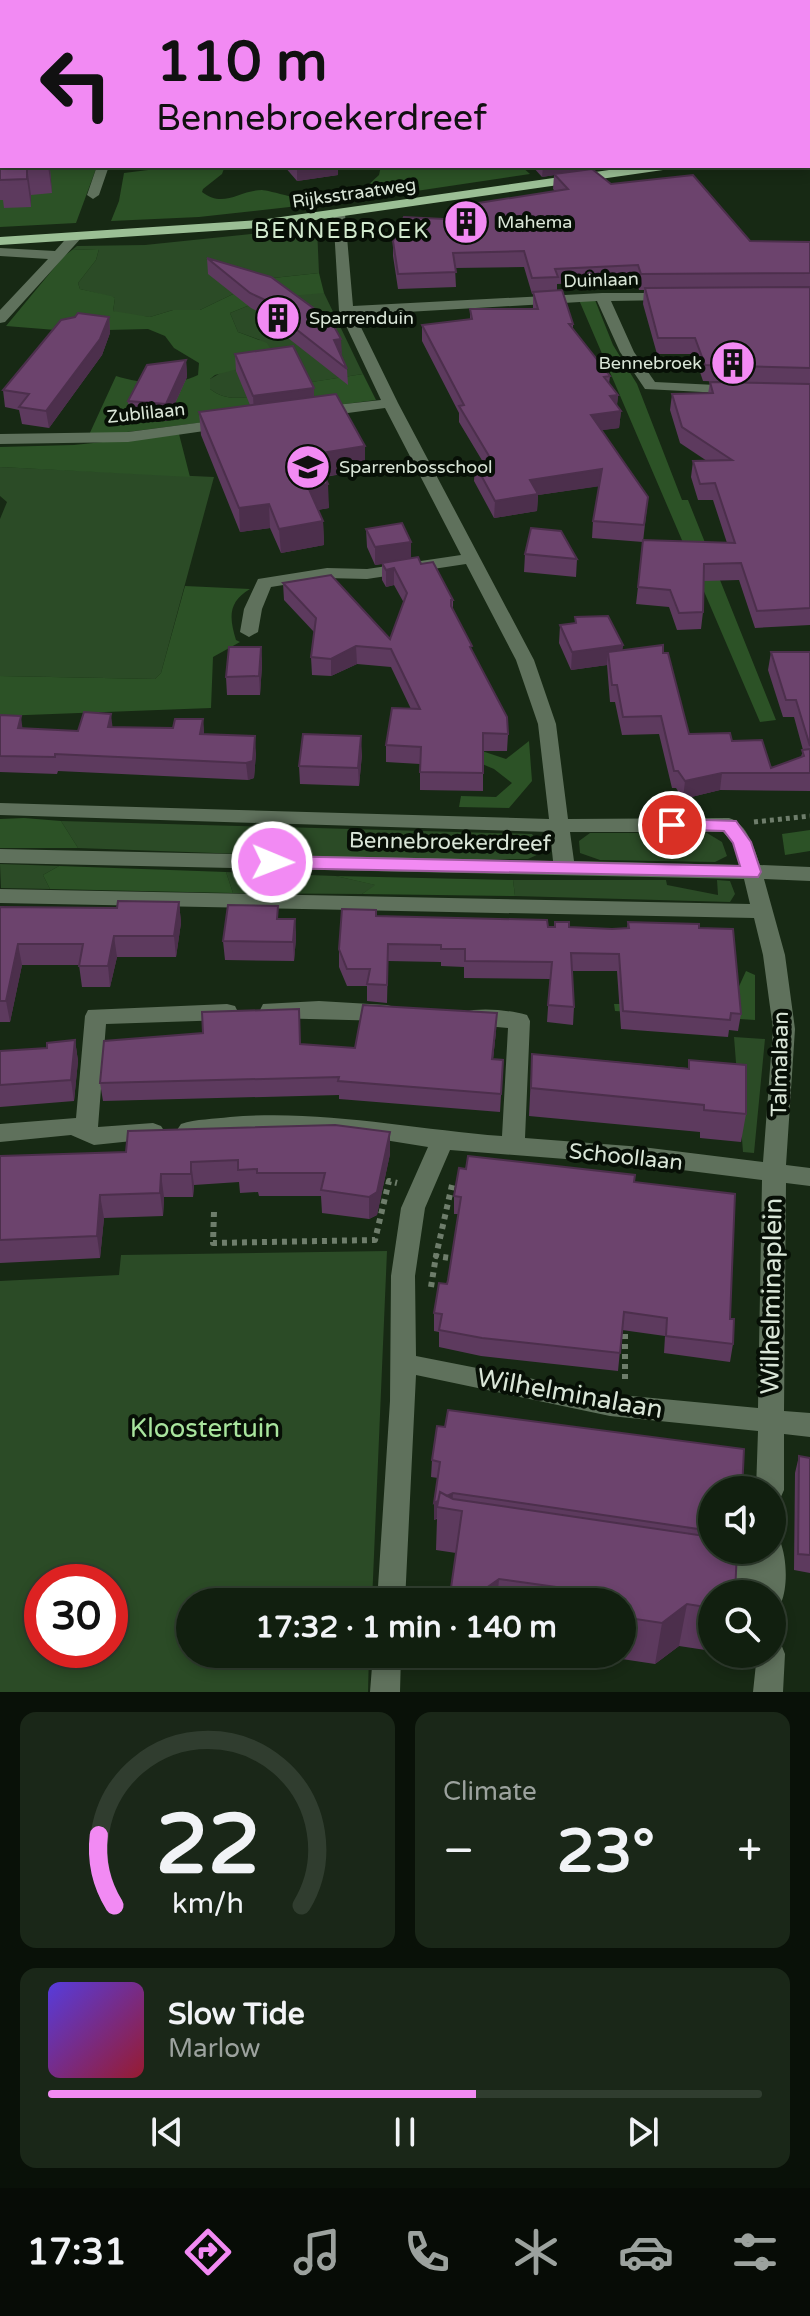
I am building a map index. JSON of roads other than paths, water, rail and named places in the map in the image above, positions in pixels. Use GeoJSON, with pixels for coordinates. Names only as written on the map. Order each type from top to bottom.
{"type":"FeatureCollection","features":[{"type":"Feature","properties":{"kind":"main road","name":"Rijksstraatweg"},"geometry":{"type":"LineString","coordinates":[[0,241],[193,230],[338,214],[649,168]]}},
{"type":"Feature","properties":{"kind":"street"},"geometry":{"type":"LineString","coordinates":[[93,195],[102,168]]}},
{"type":"Feature","properties":{"kind":"street"},"geometry":{"type":"LineString","coordinates":[[338,214],[346,311],[390,403],[525,660],[547,724],[559,826]]}},
{"type":"Feature","properties":{"kind":"street"},"geometry":{"type":"LineString","coordinates":[[0,319],[76,236]]}},
{"type":"Feature","properties":{"kind":"street"},"geometry":{"type":"LineString","coordinates":[[0,252],[57,255]]}},
{"type":"Feature","properties":{"kind":"street","name":"Duinlaan"},"geometry":{"type":"LineString","coordinates":[[346,311],[602,297],[682,296]]}},
{"type":"Feature","properties":{"kind":"street"},"geometry":{"type":"LineString","coordinates":[[602,297],[627,352],[650,386],[753,391]]}},
{"type":"Feature","properties":{"kind":"street"},"geometry":{"type":"LineString","coordinates":[[297,415],[390,403]]}},
{"type":"Feature","properties":{"kind":"street","name":"Zublilaan"},"geometry":{"type":"LineString","coordinates":[[0,439],[128,437],[251,421]]}},
{"type":"Feature","properties":{"kind":"street"},"geometry":{"type":"LineString","coordinates":[[249,632],[253,609],[264,583],[327,573],[367,574],[473,558]]}},
{"type":"Feature","properties":{"kind":"street","name":"Bennebroekerdreef"},"geometry":{"type":"LineString","coordinates":[[0,809],[559,826],[729,825],[742,842],[752,872]]}},
{"type":"Feature","properties":{"kind":"street","name":"Bennebroekerdreef"},"geometry":{"type":"LineString","coordinates":[[559,826],[564,866]]}},
{"type":"Feature","properties":{"kind":"street","name":"Bennebroekerdreef"},"geometry":{"type":"LineString","coordinates":[[0,856],[564,866],[810,874]]}},
{"type":"Feature","properties":{"kind":"street"},"geometry":{"type":"LineString","coordinates":[[0,896],[761,911],[752,872]]}},
{"type":"Feature","properties":{"kind":"street","name":"Talmalaan"},"geometry":{"type":"LineString","coordinates":[[761,911],[774,955],[784,1029],[774,1172]]}},
{"type":"Feature","properties":{"kind":"street"},"geometry":{"type":"LineString","coordinates":[[86,1133],[96,1016],[319,1009],[411,1014]]}},
{"type":"Feature","properties":{"kind":"street"},"geometry":{"type":"LineString","coordinates":[[442,1016],[519,1021],[513,1145]]}},
{"type":"Feature","properties":{"kind":"street","name":"Schoollaan"},"geometry":{"type":"LineString","coordinates":[[0,1133],[74,1126],[94,1136],[263,1123],[372,1129],[810,1177]]}},
{"type":"Feature","properties":{"kind":"street"},"geometry":{"type":"LineString","coordinates":[[392,1588],[403,1401],[403,1276],[413,1208],[452,1140]]}},
{"type":"Feature","properties":{"kind":"street","name":"Wilhelminaplein"},"geometry":{"type":"LineString","coordinates":[[769,1420],[774,1172]]}},
{"type":"Feature","properties":{"kind":"street","name":"Wilhelminalaan"},"geometry":{"type":"LineString","coordinates":[[420,1365],[618,1406],[810,1425]]}},
{"type":"Feature","properties":{"kind":"street"},"geometry":{"type":"LineString","coordinates":[[769,1420],[770,1476]]}},
{"type":"Feature","properties":{"kind":"street"},"geometry":{"type":"LineString","coordinates":[[679,1560],[770,1572]]}},
{"type":"Feature","properties":{"kind":"street"},"geometry":{"type":"LineString","coordinates":[[385,1692],[386,1668]]}},
{"type":"Feature","properties":{"kind":"street"},"geometry":{"type":"LineString","coordinates":[[770,1689],[771,1668]]}},
{"type":"Feature","properties":{"kind":"place","name":"Mahema"},"geometry":{"type":"Point","coordinates":[466,222]}},
{"type":"Feature","properties":{"kind":"place","name":"Sparrenduin"},"geometry":{"type":"Point","coordinates":[278,318]}},
{"type":"Feature","properties":{"kind":"place","name":"Bennebroek"},"geometry":{"type":"Point","coordinates":[733,363]}},
{"type":"Feature","properties":{"kind":"place","name":"Sparrenbosschool"},"geometry":{"type":"Point","coordinates":[308,467]}},
{"type":"Feature","properties":{"kind":"district","name":"BENNEBROEK"},"geometry":{"type":"Point","coordinates":[342,230]}},
{"type":"Feature","properties":{"kind":"park label","name":"Kloostertuin"},"geometry":{"type":"Point","coordinates":[205,1428]}}]}
